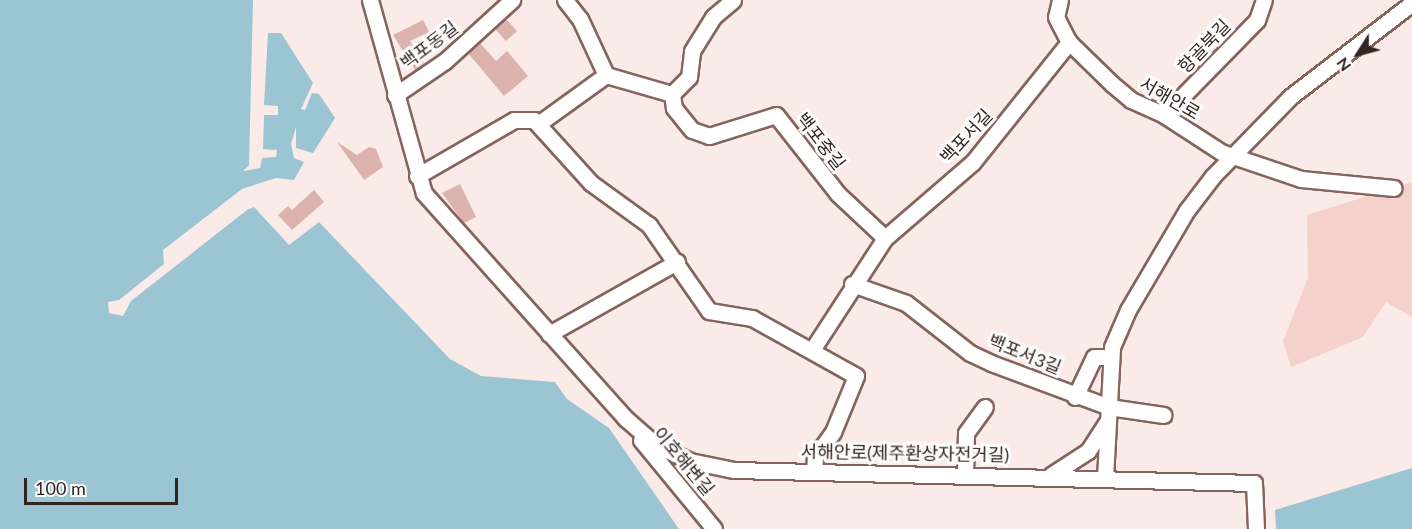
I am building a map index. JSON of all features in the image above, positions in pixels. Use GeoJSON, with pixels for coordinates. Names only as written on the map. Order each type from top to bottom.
{"type":"FeatureCollection","features":[{"type":"Feature","properties":{"kind":"street","name":"서해안로(제주환상자전거길)"},"geometry":{"type":"LineString","coordinates":[[370,0],[417,176],[437,211],[625,418],[650,441],[683,459],[734,470],[1105,478]]}},
{"type":"Feature","properties":{"kind":"street","name":"백포동길"},"geometry":{"type":"LineString","coordinates":[[395,95],[445,61],[512,0]]}},
{"type":"Feature","properties":{"kind":"street"},"geometry":{"type":"LineString","coordinates":[[565,0],[580,19],[606,75],[672,94],[689,77],[692,51],[713,17],[733,0]]}},
{"type":"Feature","properties":{"kind":"street"},"geometry":{"type":"LineString","coordinates":[[1060,0],[1056,17],[1069,42]]}},
{"type":"Feature","properties":{"kind":"street","name":"항골북길"},"geometry":{"type":"LineString","coordinates":[[1164,115],[1257,20],[1264,0]]}},
{"type":"Feature","properties":{"kind":"street"},"geometry":{"type":"LineString","coordinates":[[1256,529],[1254,483],[1105,478],[1111,357],[1121,323],[1193,201],[1230,157],[1305,84],[1412,3]]}},
{"type":"Feature","properties":{"kind":"street","name":"서해안로"},"geometry":{"type":"LineString","coordinates":[[1069,42],[1131,100],[1164,115],[1230,157],[1301,179],[1394,188]]}},
{"type":"Feature","properties":{"kind":"street","name":"백포서길"},"geometry":{"type":"LineString","coordinates":[[812,350],[852,285],[885,238],[973,162],[1069,42]]}},
{"type":"Feature","properties":{"kind":"street"},"geometry":{"type":"LineString","coordinates":[[538,124],[606,75]]}},
{"type":"Feature","properties":{"kind":"street","name":"백포중길"},"geometry":{"type":"LineString","coordinates":[[672,94],[674,108],[692,130],[709,136],[776,115],[825,179],[885,238]]}},
{"type":"Feature","properties":{"kind":"street"},"geometry":{"type":"LineString","coordinates":[[417,176],[514,120],[527,117],[538,124],[591,183],[642,219],[677,262],[712,314],[752,318],[856,376],[837,425],[815,457],[814,470]]}},
{"type":"Feature","properties":{"kind":"street"},"geometry":{"type":"LineString","coordinates":[[549,334],[677,262]]}},
{"type":"Feature","properties":{"kind":"street","name":"백포서3길"},"geometry":{"type":"LineString","coordinates":[[852,285],[906,303],[970,353],[1041,379],[1109,412],[1163,415]]}},
{"type":"Feature","properties":{"kind":"street"},"geometry":{"type":"LineString","coordinates":[[1075,397],[1094,357],[1111,357]]}},
{"type":"Feature","properties":{"kind":"street"},"geometry":{"type":"LineString","coordinates":[[965,474],[966,433],[985,407]]}},
{"type":"Feature","properties":{"kind":"street"},"geometry":{"type":"LineString","coordinates":[[1048,476],[1088,451],[1109,412]]}},
{"type":"Feature","properties":{"kind":"street","name":"이호해변길"},"geometry":{"type":"LineString","coordinates":[[625,418],[687,492],[714,529]]}},
{"type":"Feature","properties":{"kind":"street"},"geometry":{"type":"LineString","coordinates":[[683,459],[679,471],[687,492]]}},
{"type":"Feature","properties":{"kind":"shaded area"},"geometry":{"type":"Polygon","coordinates":[[[1412,182],[1412,317],[1386,302],[1363,337],[1291,367],[1283,341],[1308,278],[1307,215],[1412,182]]]}},
{"type":"Feature","properties":{"kind":"water"},"geometry":{"type":"Polygon","coordinates":[[[0,0],[253,0],[249,165],[243,171],[260,168],[262,158],[276,157],[277,150],[263,149],[264,115],[278,115],[278,106],[264,105],[268,33],[281,33],[313,83],[301,109],[305,110],[312,93],[319,94],[335,118],[313,153],[296,148],[296,127],[291,144],[294,158],[304,162],[294,180],[276,178],[242,189],[163,250],[164,264],[119,300],[108,302],[109,313],[123,316],[131,301],[247,210],[254,207],[289,245],[319,222],[450,359],[481,376],[555,382],[567,399],[609,428],[679,529],[0,529],[0,0]]]}},
{"type":"Feature","properties":{"kind":"water"},"geometry":{"type":"Polygon","coordinates":[[[1412,468],[1412,529],[1276,529],[1275,510],[1412,468]]]}},
{"type":"Feature","properties":{"kind":"building"},"geometry":{"type":"Polygon","coordinates":[[[506,19],[517,31],[506,41],[495,29],[506,19]]]}},
{"type":"Feature","properties":{"kind":"building"},"geometry":{"type":"Polygon","coordinates":[[[423,20],[429,32],[410,41],[424,63],[415,70],[393,35],[423,20]]]}},
{"type":"Feature","properties":{"kind":"building"},"geometry":{"type":"Polygon","coordinates":[[[480,43],[496,61],[507,51],[528,76],[504,96],[468,53],[480,43]]]}},
{"type":"Feature","properties":{"kind":"building"},"geometry":{"type":"Polygon","coordinates":[[[337,142],[357,155],[369,147],[376,149],[383,167],[364,180],[337,142]]]}},
{"type":"Feature","properties":{"kind":"building"},"geometry":{"type":"Polygon","coordinates":[[[460,184],[476,217],[464,223],[442,193],[460,184]]]}},
{"type":"Feature","properties":{"kind":"building"},"geometry":{"type":"Polygon","coordinates":[[[314,190],[324,202],[292,230],[278,215],[288,206],[292,210],[314,190]]]}}]}
